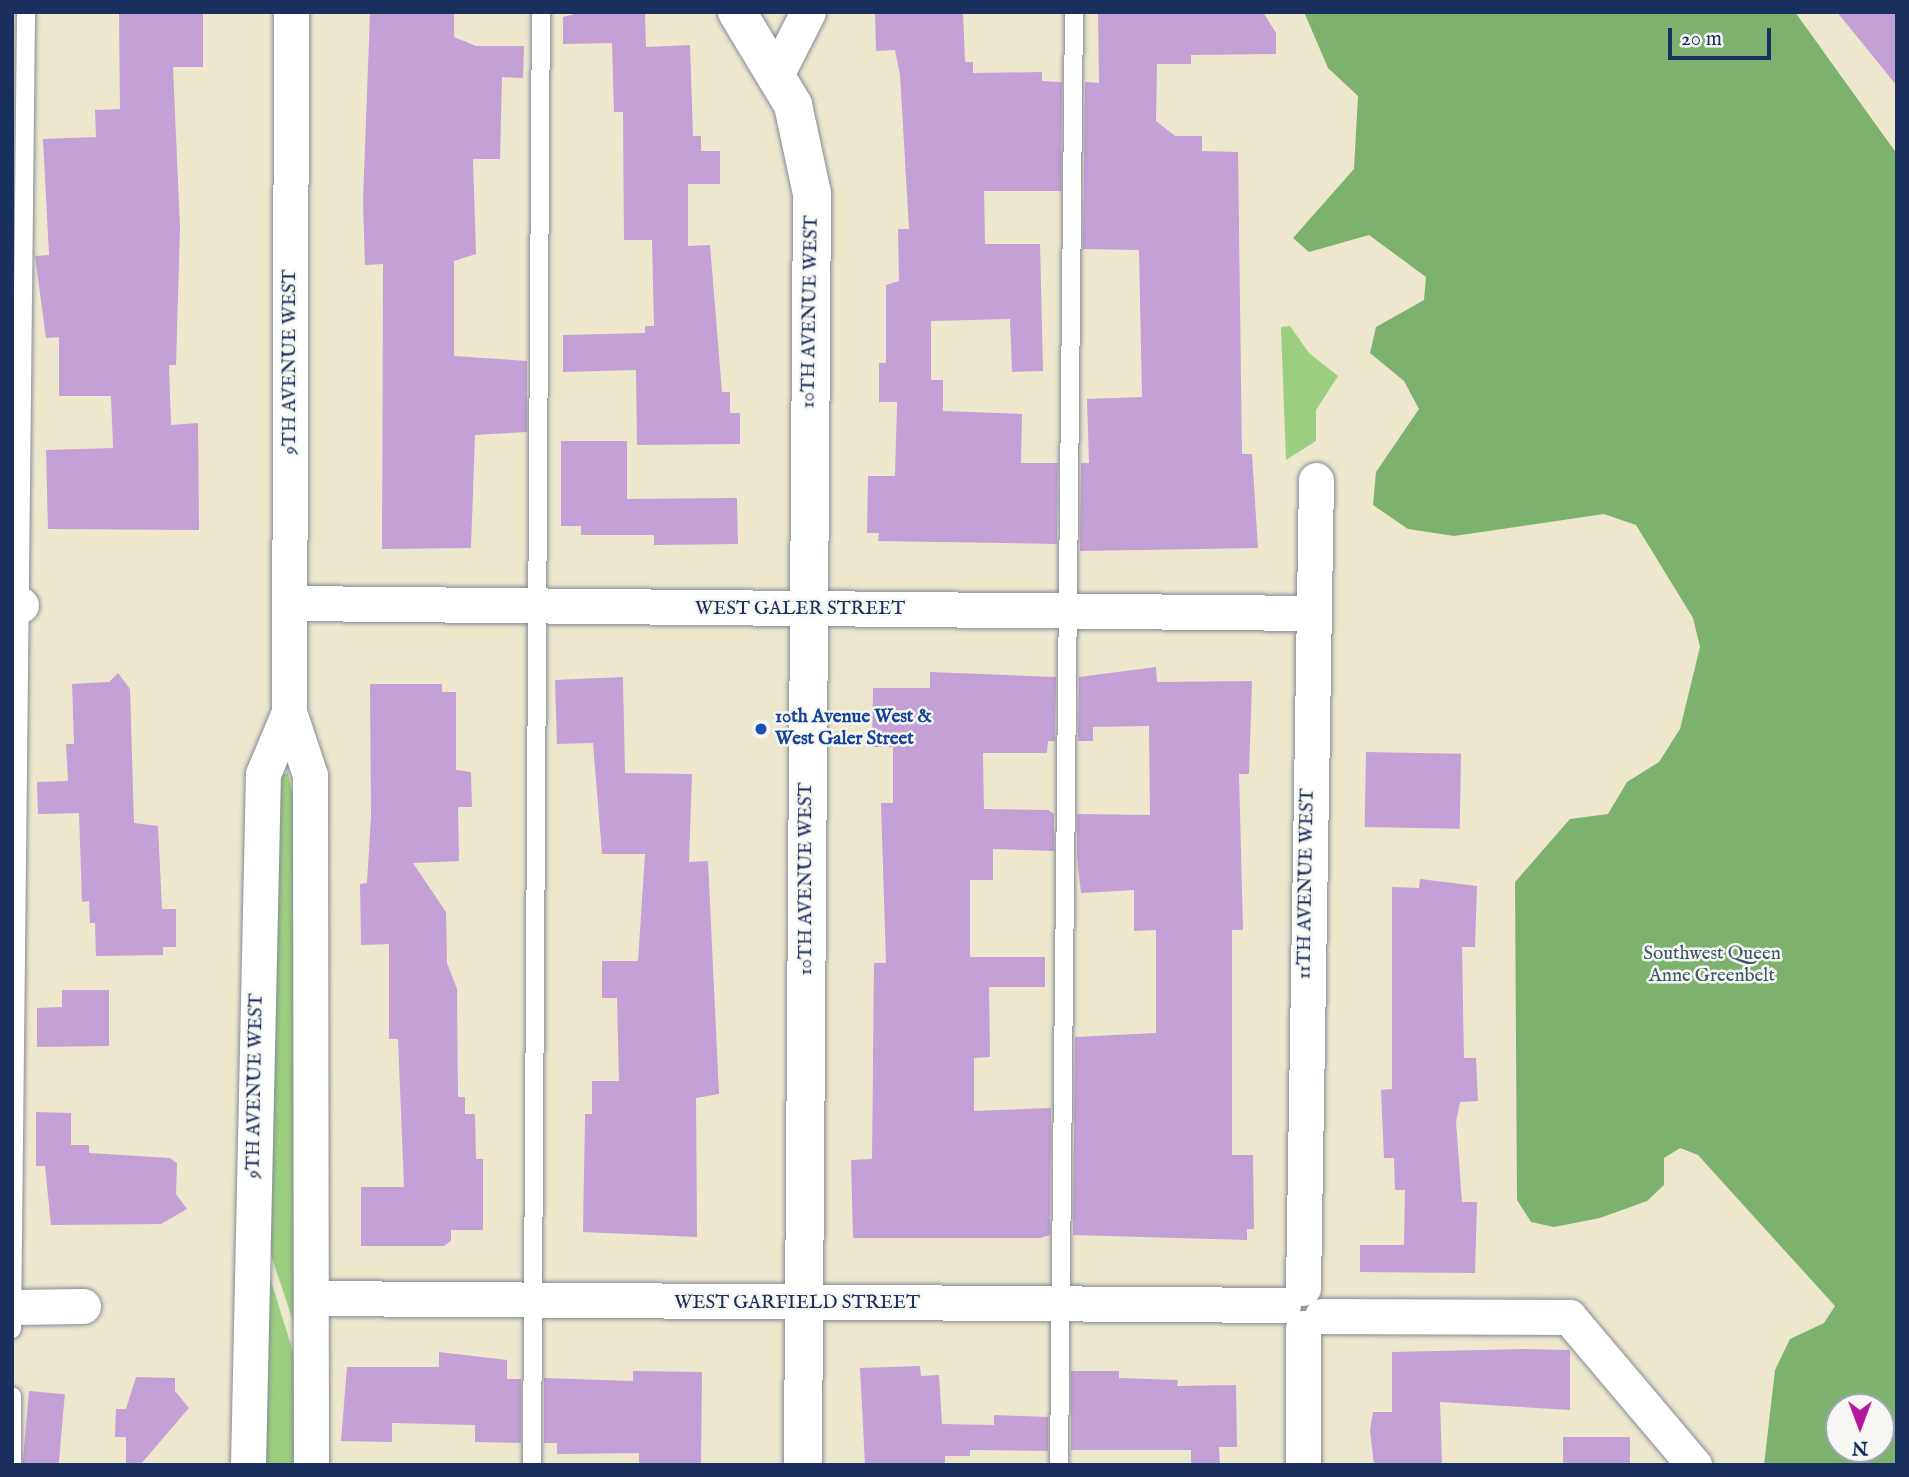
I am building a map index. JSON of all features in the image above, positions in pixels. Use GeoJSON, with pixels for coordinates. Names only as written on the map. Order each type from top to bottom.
{"type":"FeatureCollection","features":[{"type":"Feature","properties":{"kind":"street","name":"9TH AVENUE WEST"},"geometry":{"type":"LineString","coordinates":[[291,12],[289,712],[310,775],[311,1465]]}},
{"type":"Feature","properties":{"kind":"street","name":"10TH AVENUE WEST"},"geometry":{"type":"LineString","coordinates":[[737,12],[777,73],[803,136],[812,194],[803,1465]]}},
{"type":"Feature","properties":{"kind":"street"},"geometry":{"type":"LineString","coordinates":[[777,73],[808,12]]}},
{"type":"Feature","properties":{"kind":"street","name":"11TH AVENUE WEST"},"geometry":{"type":"LineString","coordinates":[[1303,1465],[1310,613],[1316,480]]}},
{"type":"Feature","properties":{"kind":"street","name":"WEST GALER STREET"},"geometry":{"type":"LineString","coordinates":[[291,603],[1310,613]]}},
{"type":"Feature","properties":{"kind":"street","name":"9TH AVENUE WEST"},"geometry":{"type":"LineString","coordinates":[[248,1465],[263,774],[289,712]]}},
{"type":"Feature","properties":{"kind":"street","name":"WEST GARFIELD STREET"},"geometry":{"type":"LineString","coordinates":[[312,1298],[805,1305],[1061,1303],[1569,1317],[1694,1465]]}},
{"type":"Feature","properties":{"kind":"street"},"geometry":{"type":"LineString","coordinates":[[12,1307],[83,1306]]}},
{"type":"Feature","properties":{"kind":"lane"},"geometry":{"type":"LineString","coordinates":[[12,1329],[16,605],[26,12]]}},
{"type":"Feature","properties":{"kind":"lane"},"geometry":{"type":"LineString","coordinates":[[532,1465],[534,607],[541,12]]}},
{"type":"Feature","properties":{"kind":"lane"},"geometry":{"type":"LineString","coordinates":[[1059,1465],[1070,611],[1074,12]]}},
{"type":"Feature","properties":{"kind":"lane"},"geometry":{"type":"LineString","coordinates":[[12,1396],[12,1465]]}},
{"type":"Feature","properties":{"kind":"green space","name":"Southwest Queen Anne Greenbelt"},"geometry":{"type":"Polygon","coordinates":[[[1304,12],[1795,12],[1897,154],[1897,1465],[1764,1465],[1775,1370],[1790,1339],[1824,1323],[1835,1306],[1698,1155],[1680,1148],[1664,1158],[1664,1185],[1647,1201],[1600,1218],[1554,1227],[1531,1222],[1517,1200],[1515,882],[1570,819],[1608,814],[1627,782],[1659,762],[1680,729],[1700,647],[1693,618],[1636,525],[1604,514],[1454,536],[1408,529],[1373,505],[1376,472],[1419,409],[1404,381],[1370,353],[1376,327],[1424,300],[1426,277],[1369,235],[1309,252],[1293,238],[1354,169],[1358,96],[1328,68],[1304,12]]]}},
{"type":"Feature","properties":{"kind":"green space"},"geometry":{"type":"Polygon","coordinates":[[[1290,326],[1309,353],[1338,376],[1316,410],[1316,441],[1286,460],[1281,327],[1290,326]]]}},
{"type":"Feature","properties":{"kind":"green space"},"geometry":{"type":"Polygon","coordinates":[[[288,773],[293,796],[301,1345],[268,1246],[280,776],[288,773]]]}},
{"type":"Feature","properties":{"kind":"green space"},"geometry":{"type":"Polygon","coordinates":[[[265,1261],[300,1375],[299,1465],[260,1465],[265,1261]]]}},
{"type":"Feature","properties":{"kind":"building"},"geometry":{"type":"Polygon","coordinates":[[[119,12],[203,12],[203,67],[173,67],[180,227],[176,365],[169,365],[171,425],[198,423],[199,530],[48,529],[46,450],[113,448],[111,396],[59,396],[59,337],[46,338],[35,256],[49,255],[43,139],[96,137],[95,110],[120,109],[119,12]]]}},
{"type":"Feature","properties":{"kind":"building"},"geometry":{"type":"Polygon","coordinates":[[[370,12],[454,12],[454,37],[476,46],[524,46],[523,78],[502,77],[500,159],[473,159],[476,254],[454,261],[454,356],[527,361],[527,432],[475,435],[471,548],[382,549],[383,264],[365,265],[363,201],[370,12]]]}},
{"type":"Feature","properties":{"kind":"building"},"geometry":{"type":"Polygon","coordinates":[[[582,12],[645,12],[646,47],[690,45],[693,136],[701,136],[701,151],[720,151],[720,184],[688,184],[688,246],[710,245],[722,392],[730,392],[730,413],[740,413],[740,444],[637,445],[636,370],[563,372],[563,335],[645,333],[645,326],[654,326],[652,240],[624,240],[623,112],[614,112],[612,43],[563,44],[563,17],[582,12]]]}},
{"type":"Feature","properties":{"kind":"building"},"geometry":{"type":"Polygon","coordinates":[[[875,12],[963,12],[965,62],[973,62],[973,73],[1042,72],[1042,81],[1062,82],[1061,191],[984,191],[985,244],[1040,244],[1043,371],[1012,372],[1010,319],[931,321],[931,380],[943,380],[943,411],[1022,414],[1021,463],[1058,463],[1057,544],[878,541],[879,533],[867,533],[868,476],[895,476],[897,402],[879,402],[879,363],[886,363],[886,285],[899,281],[898,229],[909,229],[900,75],[895,50],[876,51],[875,12]]]}},
{"type":"Feature","properties":{"kind":"building"},"geometry":{"type":"Polygon","coordinates":[[[1098,12],[1263,12],[1276,33],[1276,54],[1191,55],[1191,64],[1157,64],[1156,121],[1175,136],[1202,136],[1202,151],[1238,152],[1242,454],[1252,454],[1258,548],[1080,551],[1081,463],[1089,463],[1087,399],[1142,397],[1139,250],[1083,249],[1085,82],[1099,83],[1098,12]]]}},
{"type":"Feature","properties":{"kind":"building"},"geometry":{"type":"Polygon","coordinates":[[[1837,12],[1897,12],[1897,86],[1837,12]]]}},
{"type":"Feature","properties":{"kind":"building"},"geometry":{"type":"Polygon","coordinates":[[[561,441],[627,441],[627,499],[737,498],[738,544],[654,545],[654,535],[581,535],[581,526],[561,526],[561,441]]]}},
{"type":"Feature","properties":{"kind":"building"},"geometry":{"type":"Polygon","coordinates":[[[1156,667],[1157,682],[1252,681],[1249,774],[1239,774],[1243,930],[1232,930],[1232,1155],[1253,1155],[1254,1229],[1247,1229],[1247,1240],[1073,1235],[1075,1037],[1156,1033],[1156,930],[1134,931],[1134,890],[1081,893],[1077,857],[1077,814],[1150,815],[1149,726],[1093,727],[1093,741],[1078,741],[1079,677],[1156,667]]]}},
{"type":"Feature","properties":{"kind":"building"},"geometry":{"type":"Polygon","coordinates":[[[930,672],[1056,677],[1055,741],[1048,741],[1047,753],[983,753],[984,809],[1048,810],[1054,814],[1054,851],[993,849],[993,880],[970,880],[970,957],[1045,957],[1045,987],[989,987],[990,1057],[974,1058],[974,1111],[1051,1108],[1050,1235],[1040,1238],[853,1238],[851,1160],[872,1159],[874,963],[886,963],[881,803],[893,803],[893,747],[872,747],[873,688],[930,688],[930,672]]]}},
{"type":"Feature","properties":{"kind":"building"},"geometry":{"type":"Polygon","coordinates":[[[118,673],[130,689],[134,823],[158,826],[162,909],[176,909],[176,947],[163,947],[163,955],[96,956],[95,923],[90,923],[89,901],[82,902],[79,813],[38,814],[37,782],[68,781],[66,744],[74,744],[72,684],[109,682],[118,673]]]}},
{"type":"Feature","properties":{"kind":"building"},"geometry":{"type":"Polygon","coordinates":[[[623,677],[625,773],[692,774],[689,862],[708,861],[719,1094],[696,1098],[697,1237],[583,1232],[585,1114],[592,1114],[592,1081],[619,1081],[617,998],[602,998],[602,961],[638,961],[645,854],[602,854],[593,743],[557,744],[555,680],[623,677]]]}},
{"type":"Feature","properties":{"kind":"building"},"geometry":{"type":"Polygon","coordinates":[[[370,684],[442,684],[442,692],[456,692],[456,770],[471,772],[472,807],[458,807],[459,861],[413,863],[446,912],[447,963],[457,989],[458,1097],[465,1097],[465,1114],[475,1114],[476,1159],[483,1159],[483,1230],[451,1230],[451,1241],[444,1246],[361,1246],[361,1187],[404,1187],[398,1039],[389,1039],[389,944],[361,945],[360,884],[367,883],[371,816],[370,684]]]}},
{"type":"Feature","properties":{"kind":"building"},"geometry":{"type":"Polygon","coordinates":[[[1366,752],[1461,754],[1460,829],[1365,827],[1366,752]]]}},
{"type":"Feature","properties":{"kind":"building"},"geometry":{"type":"Polygon","coordinates":[[[1420,879],[1477,886],[1475,947],[1462,947],[1464,1058],[1476,1058],[1478,1101],[1460,1102],[1456,1122],[1462,1202],[1477,1202],[1475,1273],[1360,1272],[1360,1245],[1404,1245],[1405,1190],[1395,1190],[1394,1158],[1384,1158],[1381,1090],[1392,1089],[1392,887],[1419,888],[1420,879]]]}},
{"type":"Feature","properties":{"kind":"building"},"geometry":{"type":"Polygon","coordinates":[[[62,990],[109,990],[109,1046],[37,1047],[37,1008],[62,1007],[62,990]]]}},
{"type":"Feature","properties":{"kind":"building"},"geometry":{"type":"Polygon","coordinates":[[[36,1112],[71,1113],[71,1145],[89,1145],[89,1153],[170,1158],[177,1163],[176,1194],[187,1209],[161,1224],[51,1225],[45,1166],[36,1166],[36,1112]]]}},
{"type":"Feature","properties":{"kind":"building"},"geometry":{"type":"Polygon","coordinates":[[[1570,1350],[1570,1410],[1440,1402],[1442,1465],[1374,1465],[1370,1430],[1373,1412],[1392,1412],[1392,1352],[1570,1350]]]}},
{"type":"Feature","properties":{"kind":"building"},"geometry":{"type":"Polygon","coordinates":[[[439,1352],[507,1360],[507,1379],[521,1379],[521,1443],[475,1442],[475,1425],[392,1423],[392,1442],[341,1441],[347,1367],[439,1367],[439,1352]]]}},
{"type":"Feature","properties":{"kind":"building"},"geometry":{"type":"Polygon","coordinates":[[[920,1366],[921,1376],[939,1375],[942,1424],[994,1425],[994,1415],[1048,1417],[1048,1451],[970,1450],[970,1456],[945,1456],[945,1465],[865,1465],[860,1368],[920,1366]]]}},
{"type":"Feature","properties":{"kind":"building"},"geometry":{"type":"Polygon","coordinates":[[[633,1371],[702,1372],[701,1465],[639,1465],[639,1453],[557,1454],[557,1443],[544,1443],[544,1378],[633,1381],[633,1371]]]}},
{"type":"Feature","properties":{"kind":"building"},"geometry":{"type":"Polygon","coordinates":[[[1071,1371],[1119,1371],[1119,1378],[1178,1380],[1177,1386],[1236,1385],[1237,1447],[1219,1447],[1220,1465],[1191,1465],[1191,1450],[1071,1450],[1071,1371]]]}},
{"type":"Feature","properties":{"kind":"building"},"geometry":{"type":"Polygon","coordinates":[[[136,1377],[175,1378],[175,1391],[189,1408],[140,1465],[126,1465],[126,1437],[115,1437],[116,1409],[126,1409],[136,1377]]]}},
{"type":"Feature","properties":{"kind":"building"},"geometry":{"type":"Polygon","coordinates":[[[29,1391],[65,1394],[59,1465],[23,1465],[29,1391]]]}},
{"type":"Feature","properties":{"kind":"building"},"geometry":{"type":"Polygon","coordinates":[[[1563,1437],[1630,1437],[1630,1465],[1563,1465],[1563,1437]]]}},
{"type":"Feature","properties":{"kind":"place","name":"10th Avenue West & West Galer Street"},"geometry":{"type":"Point","coordinates":[761,729]}}]}
